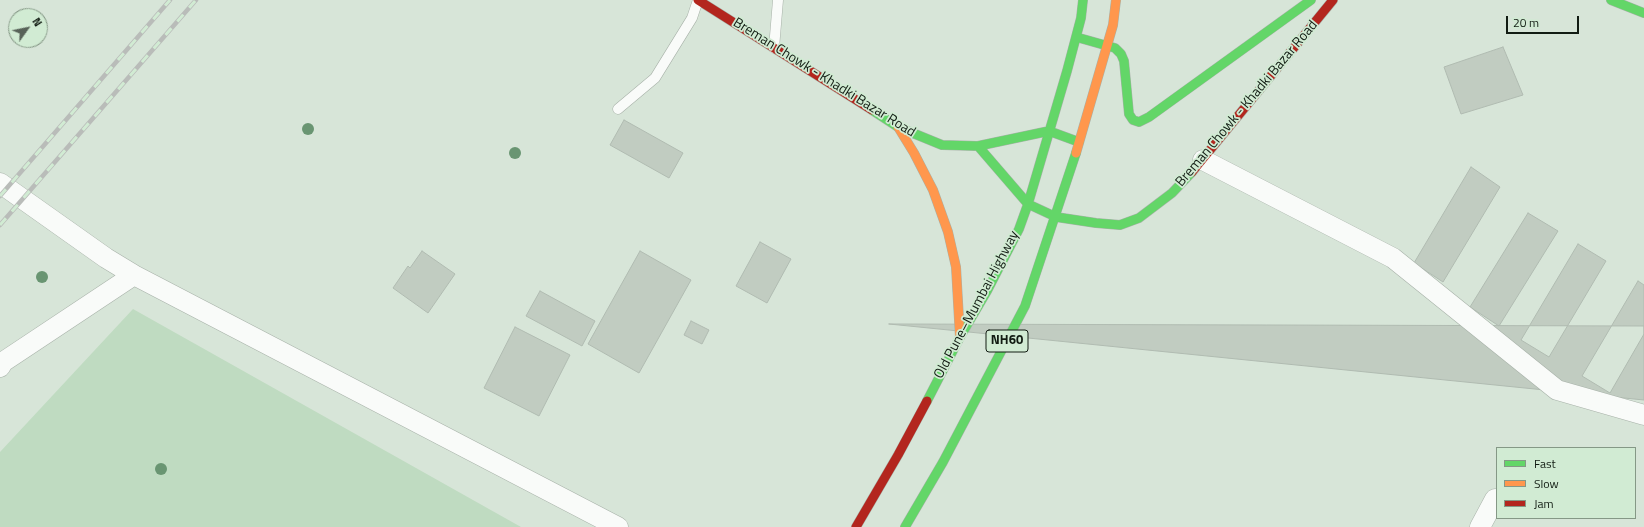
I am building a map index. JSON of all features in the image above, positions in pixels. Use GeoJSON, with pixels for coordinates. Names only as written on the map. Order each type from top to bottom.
{"type":"FeatureCollection","features":[{"type":"Feature","properties":{"kind":"main road","name":"Breman Chowk - Khadki Bazar Road"},"geometry":{"type":"LineString","coordinates":[[698,0],[898,127],[923,138],[942,145],[978,146],[1049,131]]}},
{"type":"Feature","properties":{"kind":"main road","name":"Old Pune–Mumbai Highway"},"geometry":{"type":"LineString","coordinates":[[856,527],[898,455],[1019,229],[1028,204],[1076,37],[1081,18],[1083,0]]}},
{"type":"Feature","properties":{"kind":"main road","name":"NH60"},"geometry":{"type":"LineString","coordinates":[[905,527],[943,462],[1026,306],[1079,142],[1113,25],[1116,0]]}},
{"type":"Feature","properties":{"kind":"main road","name":"Breman Chowk - Khadki Bazar Road"},"geometry":{"type":"LineString","coordinates":[[1076,37],[1115,48],[1121,54],[1124,61],[1129,114],[1133,120],[1139,122],[1149,117],[1311,0]]}},
{"type":"Feature","properties":{"kind":"main road","name":"Breman Chowk - Khadki Bazar Road"},"geometry":{"type":"LineString","coordinates":[[978,146],[1028,204],[1056,217],[1096,223],[1120,224],[1139,218],[1172,194],[1203,160],[1333,0]]}},
{"type":"Feature","properties":{"kind":"main road"},"geometry":{"type":"LineString","coordinates":[[1611,0],[1644,13]]}},
{"type":"Feature","properties":{"kind":"main road"},"geometry":{"type":"LineString","coordinates":[[898,127],[914,153],[933,190],[948,232],[956,267],[960,337]]}},
{"type":"Feature","properties":{"kind":"main road"},"geometry":{"type":"LineString","coordinates":[[1049,131],[1079,142]]}},
{"type":"Feature","properties":{"kind":"street"},"geometry":{"type":"LineString","coordinates":[[1203,160],[1393,258],[1557,390],[1644,415]]}},
{"type":"Feature","properties":{"kind":"street"},"geometry":{"type":"LineString","coordinates":[[0,183],[106,258],[134,275],[618,527]]}},
{"type":"Feature","properties":{"kind":"street"},"geometry":{"type":"LineString","coordinates":[[0,367],[4,362],[134,275]]}},
{"type":"Feature","properties":{"kind":"street"},"geometry":{"type":"LineString","coordinates":[[1480,527],[1495,499]]}},
{"type":"Feature","properties":{"kind":"lane"},"geometry":{"type":"LineString","coordinates":[[618,109],[655,78],[692,18],[698,0]]}},
{"type":"Feature","properties":{"kind":"lane"},"geometry":{"type":"LineString","coordinates":[[774,48],[778,0]]}},
{"type":"Feature","properties":{"kind":"green space"},"geometry":{"type":"Polygon","coordinates":[[[133,309],[521,527],[0,527],[0,452],[133,309]]]}},
{"type":"Feature","properties":{"kind":"building"},"geometry":{"type":"Polygon","coordinates":[[[1503,47],[1523,95],[1461,114],[1444,67],[1503,47]]]}},
{"type":"Feature","properties":{"kind":"building"},"geometry":{"type":"Polygon","coordinates":[[[624,120],[683,153],[669,178],[610,145],[624,120]]]}},
{"type":"Feature","properties":{"kind":"building"},"geometry":{"type":"Polygon","coordinates":[[[1471,167],[1500,187],[1443,282],[1414,263],[1471,167]]]}},
{"type":"Feature","properties":{"kind":"building"},"geometry":{"type":"Polygon","coordinates":[[[1528,213],[1558,231],[1499,326],[1470,307],[1528,213]]]}},
{"type":"Feature","properties":{"kind":"building"},"geometry":{"type":"Polygon","coordinates":[[[760,242],[791,259],[767,303],[736,286],[760,242]]]}},
{"type":"Feature","properties":{"kind":"building"},"geometry":{"type":"Polygon","coordinates":[[[1578,244],[1606,261],[1549,357],[1521,340],[1578,244]]]}},
{"type":"Feature","properties":{"kind":"building"},"geometry":{"type":"Polygon","coordinates":[[[422,251],[455,274],[428,313],[393,288],[408,266],[410,268],[422,251]]]}},
{"type":"Feature","properties":{"kind":"building"},"geometry":{"type":"Polygon","coordinates":[[[640,251],[691,280],[639,373],[588,344],[640,251]]]}},
{"type":"Feature","properties":{"kind":"building"},"geometry":{"type":"Polygon","coordinates":[[[1638,281],[1644,285],[1644,334],[1610,393],[1582,376],[1638,281]]]}},
{"type":"Feature","properties":{"kind":"building"},"geometry":{"type":"Polygon","coordinates":[[[540,291],[595,321],[582,346],[526,316],[540,291]]]}},
{"type":"Feature","properties":{"kind":"building"},"geometry":{"type":"Polygon","coordinates":[[[691,321],[709,330],[702,344],[684,335],[691,321]]]}},
{"type":"Feature","properties":{"kind":"building"},"geometry":{"type":"Polygon","coordinates":[[[889,324],[1644,326],[1644,400],[889,324]]]}},
{"type":"Feature","properties":{"kind":"building"},"geometry":{"type":"Polygon","coordinates":[[[515,327],[570,355],[539,416],[484,388],[515,327]]]}},
{"type":"Feature","properties":{"kind":"railway"},"geometry":{"type":"LineString","coordinates":[[0,196],[170,0]]}},
{"type":"Feature","properties":{"kind":"railway"},"geometry":{"type":"LineString","coordinates":[[0,225],[196,0]]}},
{"type":"Feature","properties":{"kind":"traffic: fast"},"geometry":{"type":"LineString","coordinates":[[927,401],[1019,229],[1028,204],[1067,71],[1081,18],[1083,0]]}},
{"type":"Feature","properties":{"kind":"traffic: fast"},"geometry":{"type":"LineString","coordinates":[[1076,37],[1115,48],[1121,54],[1124,61],[1129,114],[1133,120],[1139,122],[1149,117],[1311,0]]}},
{"type":"Feature","properties":{"kind":"traffic: fast"},"geometry":{"type":"LineString","coordinates":[[1611,0],[1644,13]]}},
{"type":"Feature","properties":{"kind":"traffic: fast"},"geometry":{"type":"LineString","coordinates":[[872,110],[898,127],[942,145],[978,146],[1049,131],[1079,142]]}},
{"type":"Feature","properties":{"kind":"traffic: fast"},"geometry":{"type":"LineString","coordinates":[[978,146],[1028,204],[1056,217],[1096,223],[1120,225],[1139,218],[1172,193],[1192,172]]}},
{"type":"Feature","properties":{"kind":"traffic: fast"},"geometry":{"type":"LineString","coordinates":[[905,527],[943,462],[1025,306],[1076,153]]}},
{"type":"Feature","properties":{"kind":"traffic: slow"},"geometry":{"type":"LineString","coordinates":[[1076,153],[1113,25],[1116,0]]}},
{"type":"Feature","properties":{"kind":"traffic: slow"},"geometry":{"type":"LineString","coordinates":[[898,127],[914,153],[933,190],[948,232],[956,267],[960,337]]}},
{"type":"Feature","properties":{"kind":"traffic: jam"},"geometry":{"type":"LineString","coordinates":[[698,0],[872,110]]}},
{"type":"Feature","properties":{"kind":"traffic: jam"},"geometry":{"type":"LineString","coordinates":[[1192,172],[1333,0]]}},
{"type":"Feature","properties":{"kind":"traffic: jam"},"geometry":{"type":"LineString","coordinates":[[856,527],[898,455],[927,401]]}}]}
